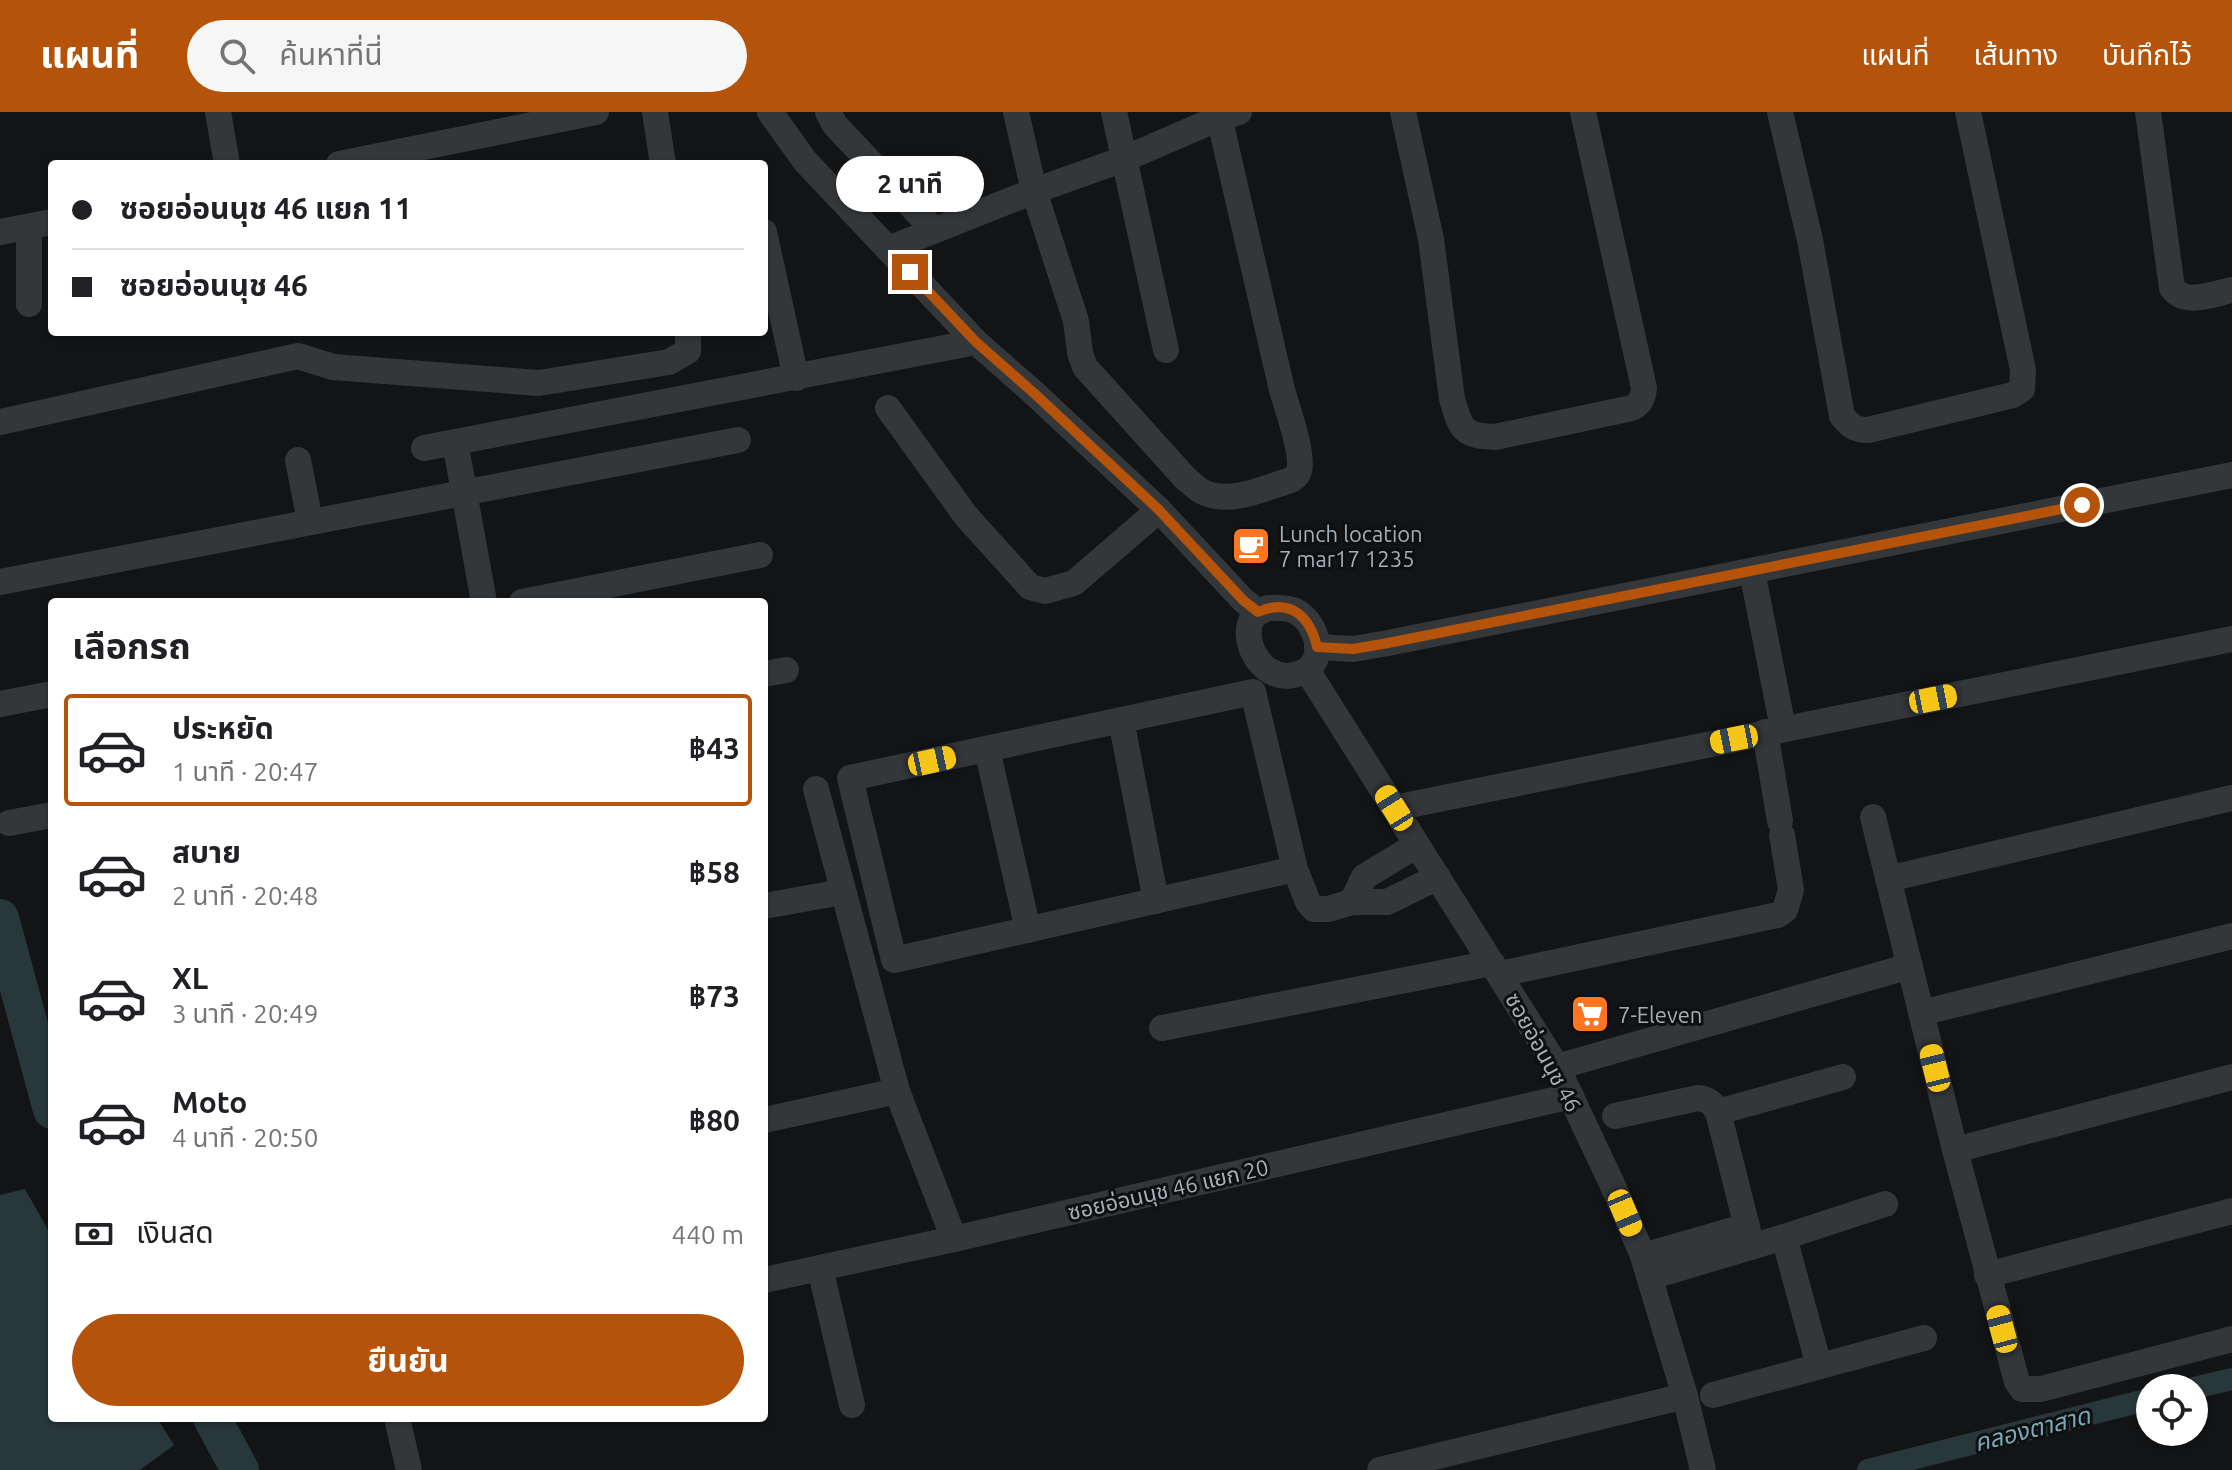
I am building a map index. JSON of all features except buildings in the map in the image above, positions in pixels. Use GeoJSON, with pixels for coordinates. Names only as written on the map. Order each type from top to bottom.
{"type":"FeatureCollection","features":[{"type":"Feature","properties":{"kind":"street"},"geometry":{"type":"LineString","coordinates":[[218,112],[226,160]]}},
{"type":"Feature","properties":{"kind":"street"},"geometry":{"type":"LineString","coordinates":[[359,160],[596,112]]}},
{"type":"Feature","properties":{"kind":"street"},"geometry":{"type":"LineString","coordinates":[[655,112],[662,160]]}},
{"type":"Feature","properties":{"kind":"street"},"geometry":{"type":"LineString","coordinates":[[770,112],[805,161],[976,342],[1159,510],[1243,600],[1258,612]]}},
{"type":"Feature","properties":{"kind":"street"},"geometry":{"type":"LineString","coordinates":[[828,112],[835,125],[934,230]]}},
{"type":"Feature","properties":{"kind":"street"},"geometry":{"type":"LineString","coordinates":[[888,249],[1034,191],[1124,159],[1226,114],[1282,390],[1300,459],[1301,468],[1297,476],[1237,496],[1224,497],[1201,491],[1185,478],[1085,367],[1076,321],[1034,191],[1016,112]]}},
{"type":"Feature","properties":{"kind":"street"},"geometry":{"type":"LineString","coordinates":[[1114,112],[1166,350]]}},
{"type":"Feature","properties":{"kind":"street"},"geometry":{"type":"LineString","coordinates":[[1403,112],[1431,239],[1452,399],[1459,424],[1468,433],[1495,437],[1632,408],[1643,398],[1644,388],[1583,112]]}},
{"type":"Feature","properties":{"kind":"street"},"geometry":{"type":"LineString","coordinates":[[1780,112],[1810,240],[1842,416],[1857,430],[1868,430],[2013,395],[2022,389],[2023,370],[1968,112]]}},
{"type":"Feature","properties":{"kind":"street"},"geometry":{"type":"LineString","coordinates":[[2148,112],[2172,288],[2177,295],[2188,298],[2232,290]]}},
{"type":"Feature","properties":{"kind":"street"},"geometry":{"type":"LineString","coordinates":[[0,232],[41,224],[29,304]]}},
{"type":"Feature","properties":{"kind":"street"},"geometry":{"type":"LineString","coordinates":[[768,250],[796,378]]}},
{"type":"Feature","properties":{"kind":"street"},"geometry":{"type":"LineString","coordinates":[[0,422],[298,356],[333,367],[539,383],[669,362],[688,351],[688,336]]}},
{"type":"Feature","properties":{"kind":"street"},"geometry":{"type":"LineString","coordinates":[[424,448],[976,342]]}},
{"type":"Feature","properties":{"kind":"street"},"geometry":{"type":"LineString","coordinates":[[888,408],[966,516],[1030,587],[1045,591],[1074,583],[1159,510]]}},
{"type":"Feature","properties":{"kind":"street"},"geometry":{"type":"LineString","coordinates":[[0,582],[738,440]]}},
{"type":"Feature","properties":{"kind":"street"},"geometry":{"type":"LineString","coordinates":[[455,442],[483,598]]}},
{"type":"Feature","properties":{"kind":"street"},"geometry":{"type":"LineString","coordinates":[[298,460],[310,521]]}},
{"type":"Feature","properties":{"kind":"street"},"geometry":{"type":"LineString","coordinates":[[1312,659],[1311,626],[1303,616],[1292,610],[1268,608],[1258,612],[1250,622],[1253,654],[1261,666],[1273,674],[1288,677],[1312,659],[1353,649],[2232,475]]}},
{"type":"Feature","properties":{"kind":"street"},"geometry":{"type":"LineString","coordinates":[[542,598],[760,555]]}},
{"type":"Feature","properties":{"kind":"street"},"geometry":{"type":"LineString","coordinates":[[1162,1028],[1778,915],[1785,910],[1791,890],[1781,828],[1774,730],[1752,571]]}},
{"type":"Feature","properties":{"kind":"street"},"geometry":{"type":"LineString","coordinates":[[1394,808],[2232,639]]}},
{"type":"Feature","properties":{"kind":"street","name":"ซอยอ่อนนุช 46"},"geometry":{"type":"LineString","coordinates":[[1312,659],[1394,808],[1557,1067],[1571,1096],[1646,1267],[1685,1396],[1702,1468]]}},
{"type":"Feature","properties":{"kind":"street"},"geometry":{"type":"LineString","coordinates":[[1295,869],[894,960],[850,778],[1253,692],[1295,869],[1308,902],[1314,909],[1328,909],[1352,902],[1387,902],[1438,877]]}},
{"type":"Feature","properties":{"kind":"street"},"geometry":{"type":"LineString","coordinates":[[0,704],[48,695]]}},
{"type":"Feature","properties":{"kind":"street"},"geometry":{"type":"LineString","coordinates":[[1121,720],[1156,901]]}},
{"type":"Feature","properties":{"kind":"street"},"geometry":{"type":"LineString","coordinates":[[987,749],[1028,930]]}},
{"type":"Feature","properties":{"kind":"street"},"geometry":{"type":"LineString","coordinates":[[816,789],[897,1091],[954,1239]]}},
{"type":"Feature","properties":{"kind":"street"},"geometry":{"type":"LineString","coordinates":[[1888,879],[2232,798]]}},
{"type":"Feature","properties":{"kind":"street"},"geometry":{"type":"LineString","coordinates":[[9,823],[48,816]]}},
{"type":"Feature","properties":{"kind":"street"},"geometry":{"type":"LineString","coordinates":[[1873,817],[1955,1150],[2017,1382],[2022,1389],[2041,1389],[2232,1339]]}},
{"type":"Feature","properties":{"kind":"street"},"geometry":{"type":"LineString","coordinates":[[1352,902],[1364,877],[1417,845]]}},
{"type":"Feature","properties":{"kind":"street"},"geometry":{"type":"LineString","coordinates":[[768,905],[842,892]]}},
{"type":"Feature","properties":{"kind":"street"},"geometry":{"type":"LineString","coordinates":[[1921,1013],[2232,936]]}},
{"type":"Feature","properties":{"kind":"street"},"geometry":{"type":"LineString","coordinates":[[1557,1067],[1910,966]]}},
{"type":"Feature","properties":{"kind":"street"},"geometry":{"type":"LineString","coordinates":[[1718,1112],[1843,1077]]}},
{"type":"Feature","properties":{"kind":"street"},"geometry":{"type":"LineString","coordinates":[[1955,1150],[2232,1077]]}},
{"type":"Feature","properties":{"kind":"street"},"geometry":{"type":"LineString","coordinates":[[768,1119],[897,1091]]}},
{"type":"Feature","properties":{"kind":"street","name":"ซอยอ่อนนุช 46 แยก 20"},"geometry":{"type":"LineString","coordinates":[[768,1279],[1571,1096]]}},
{"type":"Feature","properties":{"kind":"street"},"geometry":{"type":"LineString","coordinates":[[1615,1116],[1698,1098],[1713,1103],[1718,1112],[1750,1236]]}},
{"type":"Feature","properties":{"kind":"street"},"geometry":{"type":"LineString","coordinates":[[1646,1267],[1750,1236],[1784,1237],[1885,1204]]}},
{"type":"Feature","properties":{"kind":"street"},"geometry":{"type":"LineString","coordinates":[[1987,1275],[2232,1211]]}},
{"type":"Feature","properties":{"kind":"street"},"geometry":{"type":"LineString","coordinates":[[1784,1237],[1819,1366]]}},
{"type":"Feature","properties":{"kind":"street"},"geometry":{"type":"LineString","coordinates":[[820,1268],[852,1405]]}},
{"type":"Feature","properties":{"kind":"street"},"geometry":{"type":"LineString","coordinates":[[1713,1395],[1924,1338]]}},
{"type":"Feature","properties":{"kind":"street"},"geometry":{"type":"LineString","coordinates":[[1380,1470],[1685,1396]]}},
{"type":"Feature","properties":{"kind":"street"},"geometry":{"type":"LineString","coordinates":[[398,1422],[409,1470]]}},
{"type":"Feature","properties":{"kind":"shaded area"},"geometry":{"type":"Polygon","coordinates":[[[25,1189],[48,1230],[48,1422],[160,1422],[174,1445],[140,1470],[0,1470],[0,1195],[25,1189]]]}},
{"type":"Feature","properties":{"kind":"waterway"},"geometry":{"type":"LineString","coordinates":[[0,918],[48,1095]]}},
{"type":"Feature","properties":{"kind":"waterway","name":"คลองตาสาด"},"geometry":{"type":"LineString","coordinates":[[2208,1385],[2232,1379]]}},
{"type":"Feature","properties":{"kind":"waterway","name":"คลองตาสาด"},"geometry":{"type":"LineString","coordinates":[[1868,1470],[2136,1403]]}},
{"type":"Feature","properties":{"kind":"waterway"},"geometry":{"type":"LineString","coordinates":[[214,1422],[240,1470]]}},
{"type":"Feature","properties":{"kind":"place","name":"Lunch location 7 mar17 1235"},"geometry":{"type":"Point","coordinates":[1251,546]}},
{"type":"Feature","properties":{"kind":"place","name":"7-Eleven"},"geometry":{"type":"Point","coordinates":[1590,1014]}},
{"type":"Feature","properties":{"kind":"route"},"geometry":{"type":"LineString","coordinates":[[910,272],[976,342],[1159,510],[1243,600],[1258,612],[1278,608],[1303,616],[1311,626],[1317,647],[1353,649],[1388,643],[2082,505]]}}]}
